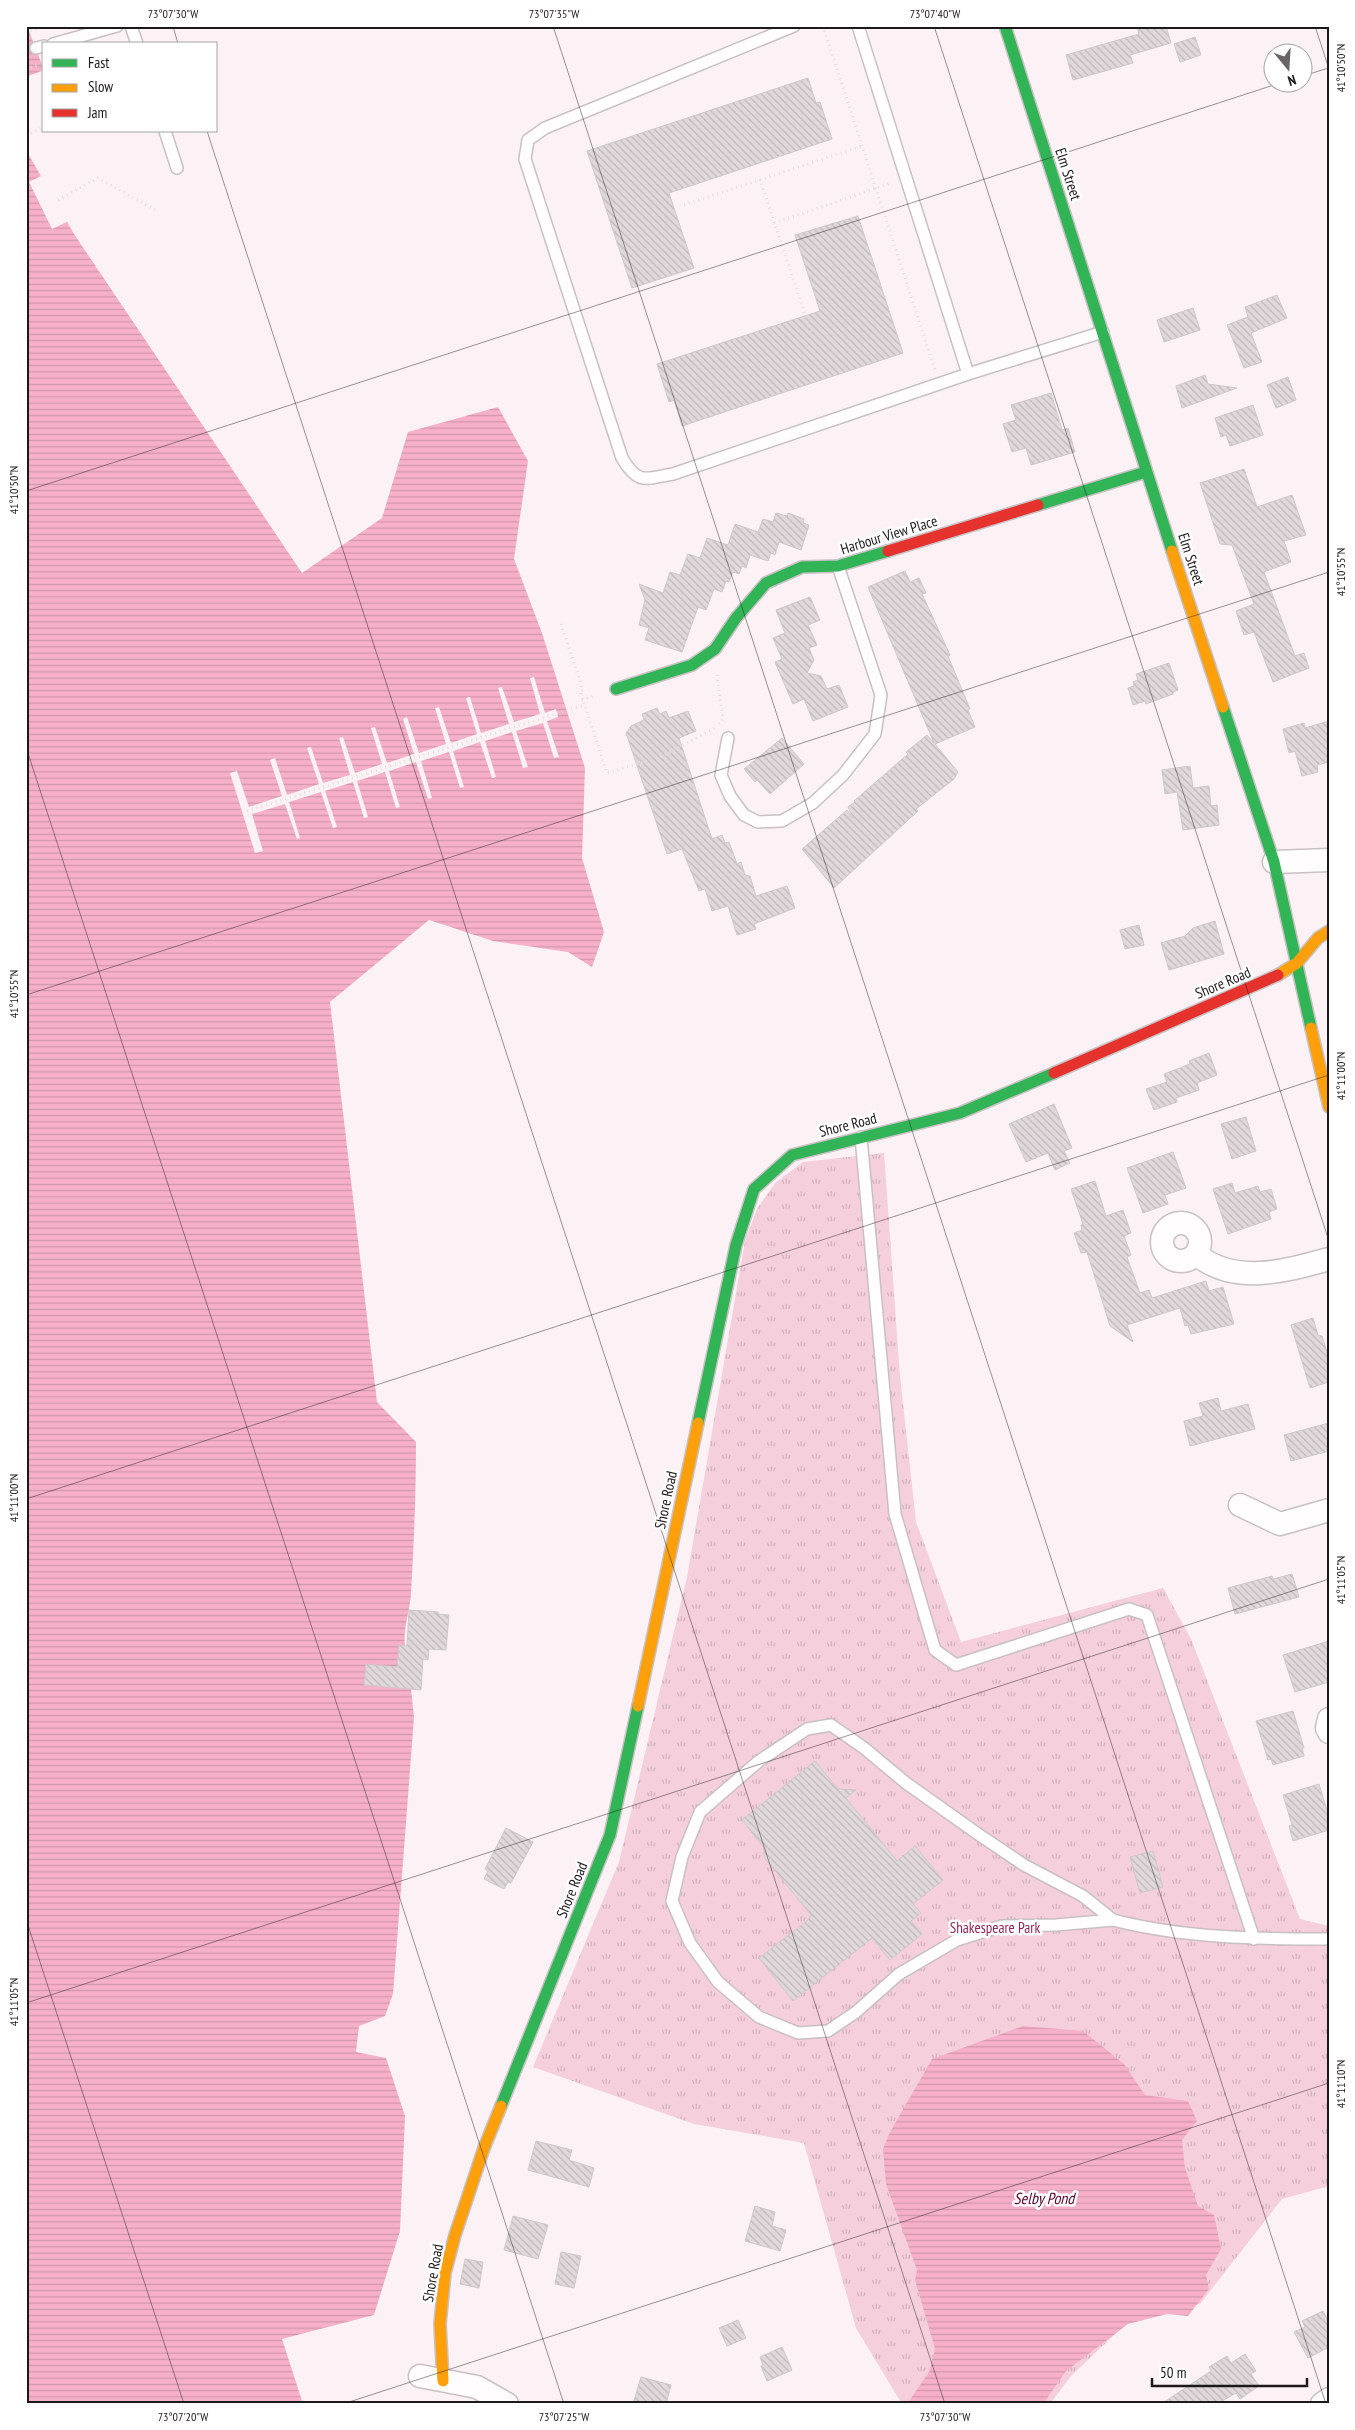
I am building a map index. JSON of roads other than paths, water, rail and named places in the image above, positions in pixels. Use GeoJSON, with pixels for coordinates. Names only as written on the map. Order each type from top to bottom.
{"type":"FeatureCollection","features":[{"type":"Feature","properties":{"kind":"street","name":"Elm Street"},"geometry":{"type":"LineString","coordinates":[[1005,26],[1146,472],[1274,862],[1329,1107]]}},
{"type":"Feature","properties":{"kind":"street","name":"Harbour View Place"},"geometry":{"type":"LineString","coordinates":[[616,690],[692,665],[712,651],[766,583],[802,567],[838,566],[1146,472]]}},
{"type":"Feature","properties":{"kind":"street"},"geometry":{"type":"LineString","coordinates":[[1274,862],[1329,860]]}},
{"type":"Feature","properties":{"kind":"street","name":"Shore Road"},"geometry":{"type":"LineString","coordinates":[[443,2381],[440,2324],[444,2273],[484,2148],[610,1835],[736,1245],[754,1189],[792,1155],[960,1112],[1272,979],[1297,963],[1318,938],[1329,931]]}},
{"type":"Feature","properties":{"kind":"street"},"geometry":{"type":"LineString","coordinates":[[1196,1254],[1216,1267],[1239,1274],[1294,1268],[1329,1259]]}},
{"type":"Feature","properties":{"kind":"street"},"geometry":{"type":"LineString","coordinates":[[1240,1505],[1280,1524],[1329,1510]]}},
{"type":"Feature","properties":{"kind":"street"},"geometry":{"type":"LineString","coordinates":[[1329,1719],[1327,1728],[1329,1732]]}},
{"type":"Feature","properties":{"kind":"street"},"geometry":{"type":"LineString","coordinates":[[420,2376],[477,2387],[507,2404]]}},
{"type":"Feature","properties":{"kind":"street"},"geometry":{"type":"LineString","coordinates":[[1322,2404],[1329,2399]]}},
{"type":"Feature","properties":{"kind":"lane"},"geometry":{"type":"LineString","coordinates":[[60,42],[117,26]]}},
{"type":"Feature","properties":{"kind":"lane"},"geometry":{"type":"LineString","coordinates":[[131,26],[135,42]]}},
{"type":"Feature","properties":{"kind":"lane"},"geometry":{"type":"LineString","coordinates":[[794,26],[764,31],[545,128],[528,140],[525,159],[622,458],[632,474],[645,479],[673,474],[968,374],[1103,332]]}},
{"type":"Feature","properties":{"kind":"lane"},"geometry":{"type":"LineString","coordinates":[[858,26],[968,374]]}},
{"type":"Feature","properties":{"kind":"lane"},"geometry":{"type":"LineString","coordinates":[[165,132],[177,168]]}},
{"type":"Feature","properties":{"kind":"lane"},"geometry":{"type":"LineString","coordinates":[[728,738],[721,775],[730,796],[744,815],[758,822],[782,821],[813,803],[843,775],[875,734],[881,695],[838,566]]}},
{"type":"Feature","properties":{"kind":"lane"},"geometry":{"type":"LineString","coordinates":[[861,1137],[895,1514],[935,1650],[956,1666],[1129,1609],[1147,1616],[1254,1939]]}},
{"type":"Feature","properties":{"kind":"lane"},"geometry":{"type":"LineString","coordinates":[[1113,1920],[1083,1896],[1024,1865],[978,1834],[906,1783],[864,1748],[831,1725],[807,1729],[759,1761],[700,1812],[682,1857],[672,1900],[690,1943],[718,1982],[759,2017],[798,2033],[828,2031],[856,2012],[899,1974],[956,1940],[1002,1926],[1056,1925],[1113,1920],[1156,1929],[1254,1939],[1329,1939]]}},
{"type":"Feature","properties":{"kind":"water"},"geometry":{"type":"Polygon","coordinates":[[[26,26],[42,65],[42,71],[26,77],[26,26]]]}},
{"type":"Feature","properties":{"kind":"water"},"geometry":{"type":"Polygon","coordinates":[[[26,150],[74,234],[302,573],[382,518],[408,432],[498,407],[528,461],[514,559],[542,633],[585,768],[582,858],[604,932],[592,967],[568,952],[493,941],[429,920],[330,1002],[377,1402],[416,1442],[412,1574],[405,1646],[399,1646],[397,1667],[366,1665],[364,1685],[411,1689],[414,1717],[393,1994],[385,2016],[359,2026],[356,2052],[386,2058],[405,2116],[400,2231],[374,2315],[282,2339],[303,2404],[26,2404],[26,150]]]}},
{"type":"Feature","properties":{"kind":"water","name":"Selby Pond"},"geometry":{"type":"Polygon","coordinates":[[[1023,2026],[1083,2031],[1124,2064],[1145,2095],[1188,2101],[1197,2121],[1182,2140],[1185,2168],[1198,2206],[1214,2215],[1221,2249],[1206,2275],[1209,2289],[1188,2316],[1167,2314],[1128,2324],[1066,2371],[1043,2404],[907,2404],[929,2372],[935,2349],[915,2280],[917,2270],[886,2184],[883,2149],[890,2132],[932,2059],[1023,2026]]]}},
{"type":"Feature","properties":{"kind":"park label","name":"Shakespeare Park"},"geometry":{"type":"Point","coordinates":[995,1928]}}]}
